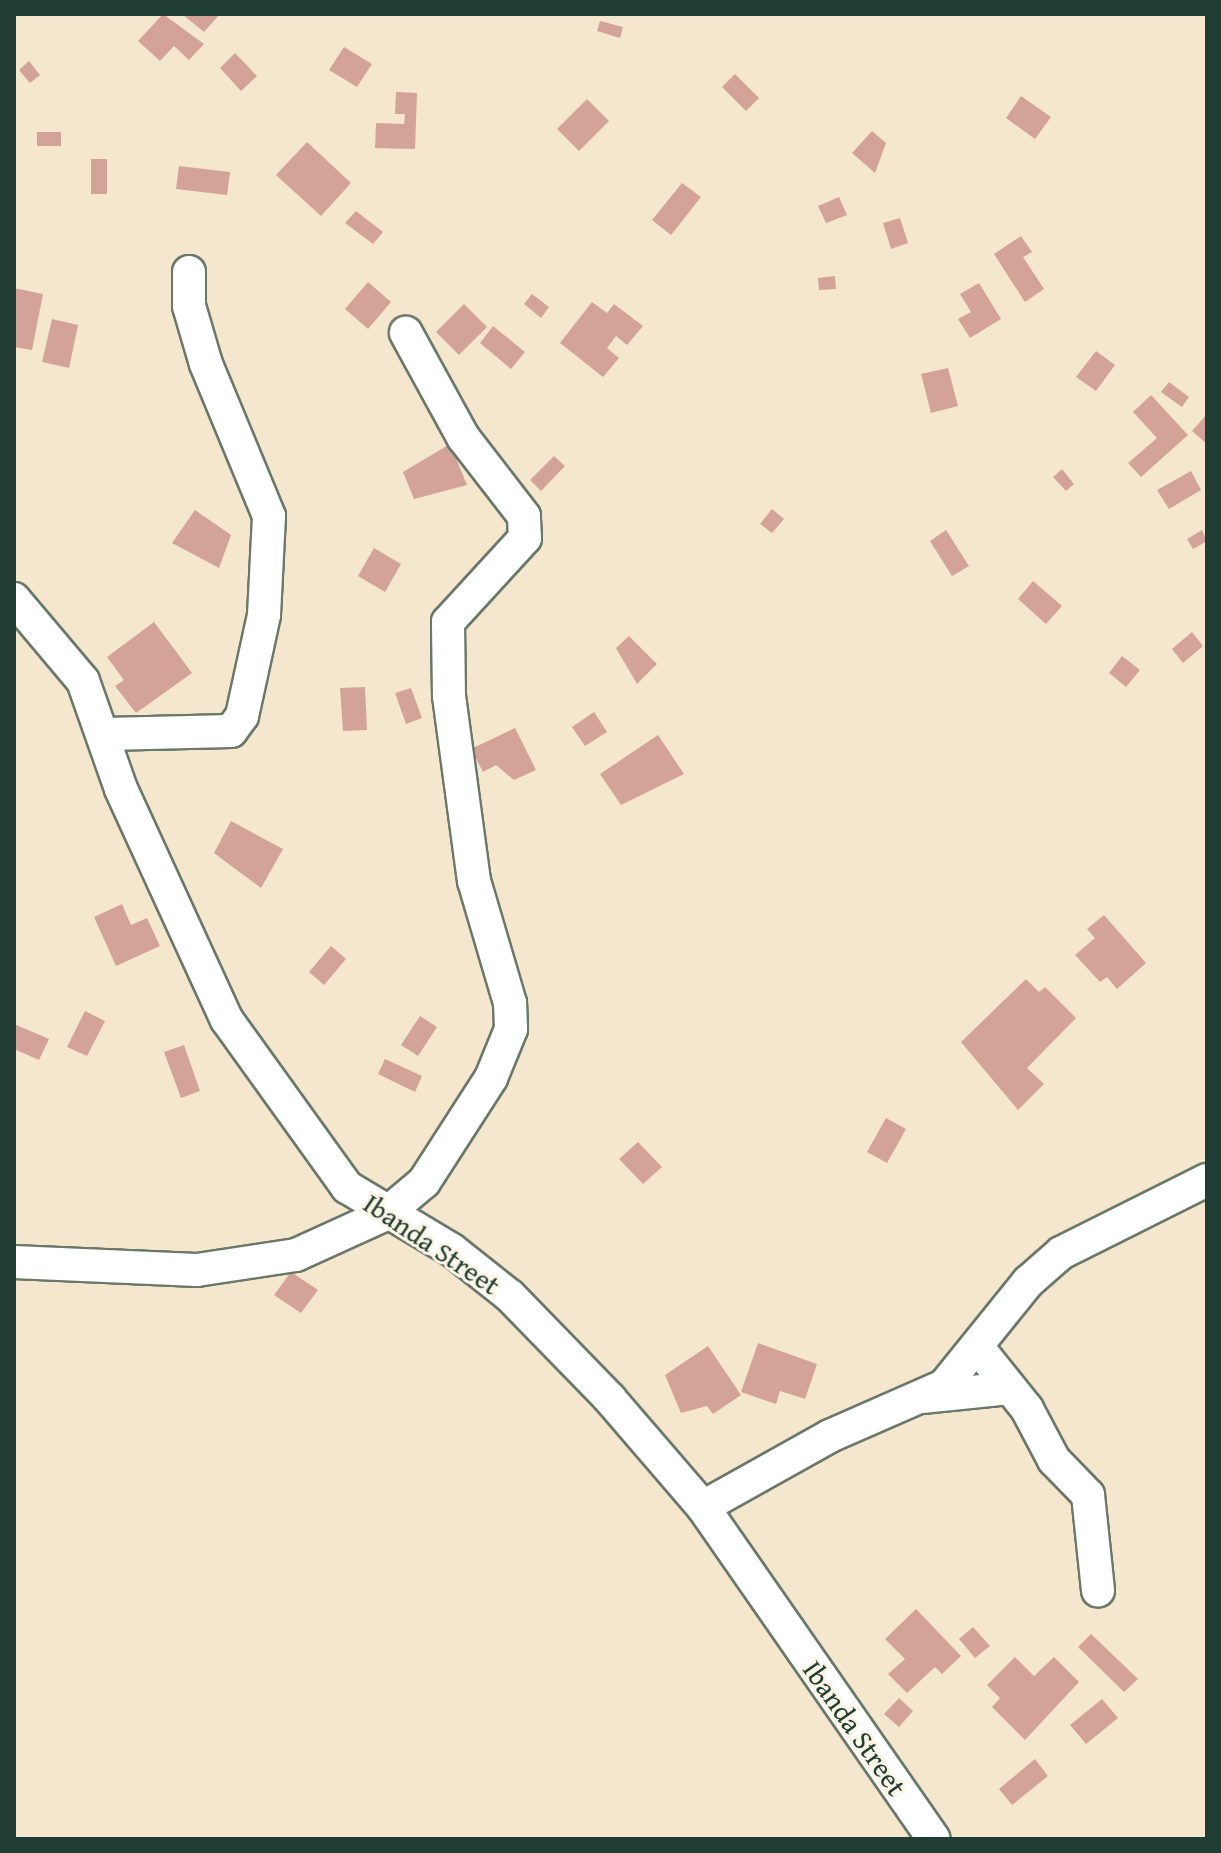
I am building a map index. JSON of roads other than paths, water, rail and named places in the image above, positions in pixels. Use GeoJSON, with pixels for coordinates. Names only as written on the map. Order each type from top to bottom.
{"type":"FeatureCollection","features":[{"type":"Feature","properties":{"kind":"street"},"geometry":{"type":"LineString","coordinates":[[106,734],[231,731],[242,716],[264,615],[269,516],[206,364],[189,306],[189,272]]}},
{"type":"Feature","properties":{"kind":"street"},"geometry":{"type":"LineString","coordinates":[[14,1262],[209,1268],[296,1255],[386,1214],[424,1182],[491,1078],[511,1029],[506,977],[474,881],[447,663],[448,622],[460,602],[525,538],[524,516],[463,437],[406,333]]}},
{"type":"Feature","properties":{"kind":"street","name":"Ibanda Street"},"geometry":{"type":"LineString","coordinates":[[14,599],[83,681],[106,734],[121,789],[227,1020],[347,1187],[386,1214],[452,1250],[510,1296],[703,1507],[934,1839]]}},
{"type":"Feature","properties":{"kind":"street"},"geometry":{"type":"LineString","coordinates":[[703,1507],[830,1436],[919,1397],[956,1376],[1028,1282],[1061,1253],[1207,1180]]}},
{"type":"Feature","properties":{"kind":"street"},"geometry":{"type":"LineString","coordinates":[[979,1349],[1010,1388],[1054,1460],[1088,1495],[1098,1590]]}},
{"type":"Feature","properties":{"kind":"street"},"geometry":{"type":"LineString","coordinates":[[919,1397],[1010,1388]]}}]}
